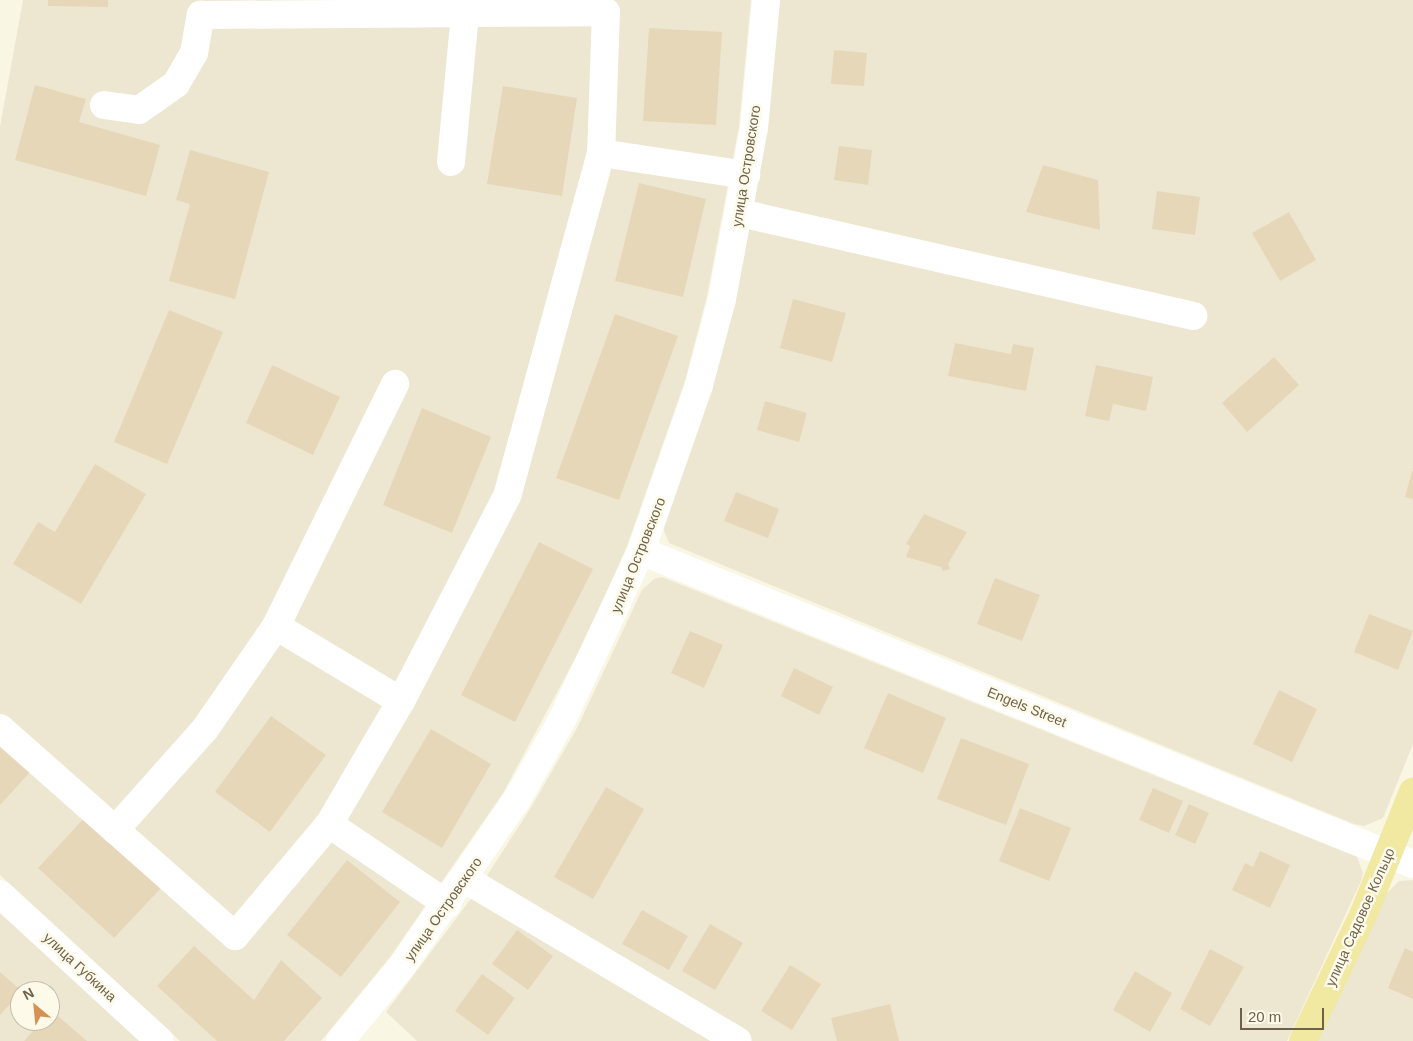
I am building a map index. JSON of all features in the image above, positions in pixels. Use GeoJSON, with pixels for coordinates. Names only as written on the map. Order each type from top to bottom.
{"type":"FeatureCollection","features":[{"type":"Feature","properties":{"kind":"main road","name":"улица Садовое Кольцо"},"geometry":{"type":"LineString","coordinates":[[1304,1041],[1401,859],[1413,792]]}},
{"type":"Feature","properties":{"kind":"street","name":"улица Островского"},"geometry":{"type":"LineString","coordinates":[[340,1041],[466,879],[562,720],[641,551],[699,385],[740,212],[766,0]]}},
{"type":"Feature","properties":{"kind":"street"},"geometry":{"type":"LineString","coordinates":[[0,728],[235,936],[329,824],[401,702],[508,494],[601,153],[606,12],[551,6],[465,13],[201,15],[194,53],[176,84],[139,110],[104,105]]}},
{"type":"Feature","properties":{"kind":"street"},"geometry":{"type":"LineString","coordinates":[[451,162],[465,13]]}},
{"type":"Feature","properties":{"kind":"street"},"geometry":{"type":"LineString","coordinates":[[601,153],[746,175]]}},
{"type":"Feature","properties":{"kind":"street"},"geometry":{"type":"LineString","coordinates":[[740,212],[1193,316]]}},
{"type":"Feature","properties":{"kind":"street"},"geometry":{"type":"LineString","coordinates":[[115,830],[205,729],[276,626],[395,384]]}},
{"type":"Feature","properties":{"kind":"street","name":"Engels Street"},"geometry":{"type":"LineString","coordinates":[[641,551],[1401,859]]}},
{"type":"Feature","properties":{"kind":"street"},"geometry":{"type":"LineString","coordinates":[[276,626],[401,702]]}},
{"type":"Feature","properties":{"kind":"street"},"geometry":{"type":"LineString","coordinates":[[329,824],[447,904]]}},
{"type":"Feature","properties":{"kind":"street"},"geometry":{"type":"LineString","coordinates":[[466,879],[738,1041]]}},
{"type":"Feature","properties":{"kind":"street","name":"улица Губкина"},"geometry":{"type":"LineString","coordinates":[[0,894],[160,1041]]}},
{"type":"Feature","properties":{"kind":"shaded area"},"geometry":{"type":"Polygon","coordinates":[[[23,0],[751,0],[739,126],[707,296],[685,381],[627,546],[590,631],[503,793],[390,957],[321,1041],[180,1041],[0,875],[0,127],[23,0]]]}},
{"type":"Feature","properties":{"kind":"shaded area"},"geometry":{"type":"Polygon","coordinates":[[[776,0],[1413,0],[1413,744],[1383,818],[1364,826],[1354,824],[669,543],[663,528],[776,0]]]}},
{"type":"Feature","properties":{"kind":"shaded area"},"geometry":{"type":"Polygon","coordinates":[[[662,577],[1357,857],[1363,873],[1361,881],[1287,1041],[417,1041],[386,1012],[479,888],[530,809],[577,728],[642,590],[654,579],[662,577]]]}},
{"type":"Feature","properties":{"kind":"shaded area"},"geometry":{"type":"Polygon","coordinates":[[[1413,880],[1413,1041],[1318,1041],[1385,895],[1399,881],[1413,880]]]}},
{"type":"Feature","properties":{"kind":"shaded area"},"geometry":{"type":"Polygon","coordinates":[[[0,910],[143,1041],[0,1041],[0,910]]]}},
{"type":"Feature","properties":{"kind":"building"},"geometry":{"type":"Polygon","coordinates":[[[48,0],[108,0],[108,7],[48,6],[48,0]]]}},
{"type":"Feature","properties":{"kind":"building"},"geometry":{"type":"Polygon","coordinates":[[[649,28],[722,32],[716,125],[643,121],[649,28]]]}},
{"type":"Feature","properties":{"kind":"building"},"geometry":{"type":"Polygon","coordinates":[[[834,50],[867,53],[864,86],[831,84],[834,50]]]}},
{"type":"Feature","properties":{"kind":"building"},"geometry":{"type":"Polygon","coordinates":[[[35,85],[86,99],[79,122],[160,145],[146,196],[15,160],[35,85]]]}},
{"type":"Feature","properties":{"kind":"building"},"geometry":{"type":"Polygon","coordinates":[[[503,86],[577,98],[562,196],[487,184],[503,86]]]}},
{"type":"Feature","properties":{"kind":"building"},"geometry":{"type":"Polygon","coordinates":[[[839,146],[872,150],[868,185],[834,180],[839,146]]]}},
{"type":"Feature","properties":{"kind":"building"},"geometry":{"type":"Polygon","coordinates":[[[190,150],[269,172],[235,299],[169,281],[190,204],[176,200],[190,150]]]}},
{"type":"Feature","properties":{"kind":"building"},"geometry":{"type":"Polygon","coordinates":[[[1043,165],[1098,180],[1100,230],[1026,212],[1043,165]]]}},
{"type":"Feature","properties":{"kind":"building"},"geometry":{"type":"Polygon","coordinates":[[[639,183],[706,199],[683,297],[615,281],[639,183]]]}},
{"type":"Feature","properties":{"kind":"building"},"geometry":{"type":"Polygon","coordinates":[[[1157,191],[1200,197],[1195,235],[1152,229],[1157,191]]]}},
{"type":"Feature","properties":{"kind":"building"},"geometry":{"type":"Polygon","coordinates":[[[1289,212],[1316,260],[1280,281],[1252,233],[1289,212]]]}},
{"type":"Feature","properties":{"kind":"building"},"geometry":{"type":"Polygon","coordinates":[[[793,299],[846,313],[832,362],[780,348],[793,299]]]}},
{"type":"Feature","properties":{"kind":"building"},"geometry":{"type":"Polygon","coordinates":[[[169,310],[223,332],[167,464],[114,442],[169,310]]]}},
{"type":"Feature","properties":{"kind":"building"},"geometry":{"type":"Polygon","coordinates":[[[615,314],[678,336],[619,500],[556,478],[615,314]]]}},
{"type":"Feature","properties":{"kind":"building"},"geometry":{"type":"Polygon","coordinates":[[[955,343],[1011,354],[1013,344],[1034,348],[1026,391],[948,376],[955,343]]]}},
{"type":"Feature","properties":{"kind":"building"},"geometry":{"type":"Polygon","coordinates":[[[1274,357],[1299,385],[1247,432],[1222,403],[1274,357]]]}},
{"type":"Feature","properties":{"kind":"building"},"geometry":{"type":"Polygon","coordinates":[[[272,365],[340,397],[313,455],[246,423],[272,365]]]}},
{"type":"Feature","properties":{"kind":"building"},"geometry":{"type":"Polygon","coordinates":[[[1096,365],[1153,377],[1146,411],[1113,404],[1109,421],[1085,416],[1096,365]]]}},
{"type":"Feature","properties":{"kind":"building"},"geometry":{"type":"Polygon","coordinates":[[[765,401],[807,413],[799,442],[757,430],[765,401]]]}},
{"type":"Feature","properties":{"kind":"building"},"geometry":{"type":"Polygon","coordinates":[[[422,408],[491,437],[452,533],[383,505],[422,408]]]}},
{"type":"Feature","properties":{"kind":"building"},"geometry":{"type":"Polygon","coordinates":[[[95,464],[146,494],[81,604],[13,564],[38,522],[55,532],[95,464]]]}},
{"type":"Feature","properties":{"kind":"building"},"geometry":{"type":"Polygon","coordinates":[[[1413,471],[1413,499],[1405,497],[1413,471]]]}},
{"type":"Feature","properties":{"kind":"building"},"geometry":{"type":"Polygon","coordinates":[[[736,492],[779,509],[768,538],[724,521],[736,492]]]}},
{"type":"Feature","properties":{"kind":"building"},"geometry":{"type":"Polygon","coordinates":[[[924,514],[967,532],[948,564],[950,569],[943,571],[941,567],[906,557],[910,546],[906,544],[924,514]]]}},
{"type":"Feature","properties":{"kind":"building"},"geometry":{"type":"Polygon","coordinates":[[[539,542],[593,569],[515,722],[461,695],[539,542]]]}},
{"type":"Feature","properties":{"kind":"building"},"geometry":{"type":"Polygon","coordinates":[[[995,578],[1040,595],[1022,641],[977,624],[995,578]]]}},
{"type":"Feature","properties":{"kind":"building"},"geometry":{"type":"Polygon","coordinates":[[[1369,614],[1413,631],[1398,670],[1354,652],[1369,614]]]}},
{"type":"Feature","properties":{"kind":"building"},"geometry":{"type":"Polygon","coordinates":[[[690,631],[723,645],[704,688],[671,673],[690,631]]]}},
{"type":"Feature","properties":{"kind":"building"},"geometry":{"type":"Polygon","coordinates":[[[794,668],[833,687],[819,715],[781,696],[794,668]]]}},
{"type":"Feature","properties":{"kind":"building"},"geometry":{"type":"Polygon","coordinates":[[[1279,690],[1317,709],[1292,762],[1253,744],[1279,690]]]}},
{"type":"Feature","properties":{"kind":"building"},"geometry":{"type":"Polygon","coordinates":[[[888,693],[946,718],[923,773],[864,748],[888,693]]]}},
{"type":"Feature","properties":{"kind":"building"},"geometry":{"type":"Polygon","coordinates":[[[271,716],[326,755],[270,832],[215,792],[271,716]]]}},
{"type":"Feature","properties":{"kind":"building"},"geometry":{"type":"Polygon","coordinates":[[[431,729],[491,764],[442,848],[382,812],[431,729]]]}},
{"type":"Feature","properties":{"kind":"building"},"geometry":{"type":"Polygon","coordinates":[[[961,738],[1029,764],[1006,825],[937,799],[961,738]]]}},
{"type":"Feature","properties":{"kind":"building"},"geometry":{"type":"Polygon","coordinates":[[[0,740],[32,770],[0,805],[0,740]]]}},
{"type":"Feature","properties":{"kind":"building"},"geometry":{"type":"Polygon","coordinates":[[[606,787],[644,809],[593,899],[554,877],[606,787]]]}},
{"type":"Feature","properties":{"kind":"building"},"geometry":{"type":"Polygon","coordinates":[[[1153,788],[1183,801],[1169,833],[1139,820],[1153,788]]]}},
{"type":"Feature","properties":{"kind":"building"},"geometry":{"type":"Polygon","coordinates":[[[1189,804],[1209,813],[1195,844],[1175,835],[1189,804]]]}},
{"type":"Feature","properties":{"kind":"building"},"geometry":{"type":"Polygon","coordinates":[[[1020,808],[1071,828],[1049,881],[999,861],[1020,808]]]}},
{"type":"Feature","properties":{"kind":"building"},"geometry":{"type":"Polygon","coordinates":[[[86,816],[163,886],[114,938],[38,868],[86,816]]]}},
{"type":"Feature","properties":{"kind":"building"},"geometry":{"type":"Polygon","coordinates":[[[1260,851],[1290,865],[1270,908],[1232,890],[1245,863],[1253,867],[1260,851]]]}},
{"type":"Feature","properties":{"kind":"building"},"geometry":{"type":"Polygon","coordinates":[[[347,860],[400,902],[341,977],[287,935],[347,860]]]}},
{"type":"Feature","properties":{"kind":"building"},"geometry":{"type":"Polygon","coordinates":[[[642,910],[688,936],[669,970],[622,944],[642,910]]]}},
{"type":"Feature","properties":{"kind":"building"},"geometry":{"type":"Polygon","coordinates":[[[710,924],[743,943],[715,990],[682,971],[710,924]]]}},
{"type":"Feature","properties":{"kind":"building"},"geometry":{"type":"Polygon","coordinates":[[[517,930],[553,956],[528,990],[492,964],[517,930]]]}},
{"type":"Feature","properties":{"kind":"building"},"geometry":{"type":"Polygon","coordinates":[[[194,946],[254,1000],[281,960],[322,998],[284,1041],[217,1041],[157,986],[194,946]]]}},
{"type":"Feature","properties":{"kind":"building"},"geometry":{"type":"Polygon","coordinates":[[[1405,948],[1413,952],[1413,999],[1388,988],[1405,948]]]}},
{"type":"Feature","properties":{"kind":"building"},"geometry":{"type":"Polygon","coordinates":[[[1210,949],[1244,967],[1210,1026],[1180,1009],[1210,949]]]}},
{"type":"Feature","properties":{"kind":"building"},"geometry":{"type":"Polygon","coordinates":[[[790,965],[821,984],[792,1030],[761,1011],[790,965]]]}},
{"type":"Feature","properties":{"kind":"building"},"geometry":{"type":"Polygon","coordinates":[[[1135,971],[1172,993],[1150,1032],[1113,1010],[1135,971]]]}},
{"type":"Feature","properties":{"kind":"building"},"geometry":{"type":"Polygon","coordinates":[[[0,972],[10,981],[10,1004],[0,1015],[0,972]]]}},
{"type":"Feature","properties":{"kind":"building"},"geometry":{"type":"Polygon","coordinates":[[[482,974],[515,998],[488,1035],[455,1011],[482,974]]]}},
{"type":"Feature","properties":{"kind":"building"},"geometry":{"type":"Polygon","coordinates":[[[890,1004],[899,1041],[837,1041],[831,1018],[890,1004]]]}},
{"type":"Feature","properties":{"kind":"building"},"geometry":{"type":"Polygon","coordinates":[[[60,1018],[87,1041],[24,1041],[33,1031],[60,1031],[60,1018]]]}}]}
